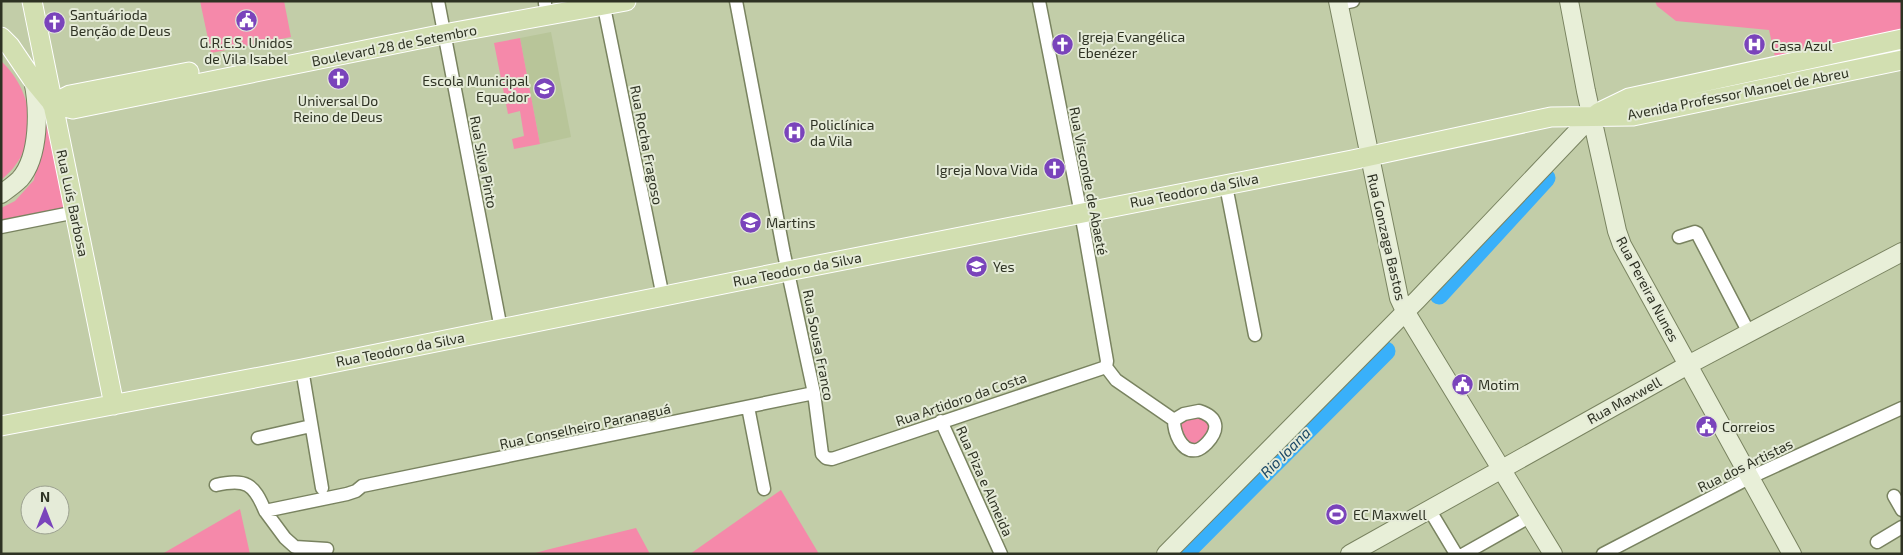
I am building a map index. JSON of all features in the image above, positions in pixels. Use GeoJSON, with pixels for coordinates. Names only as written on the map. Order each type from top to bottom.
{"type":"FeatureCollection","features":[{"type":"Feature","properties":{"kind":"main road","name":"Rua Luís Barbosa"},"geometry":{"type":"LineString","coordinates":[[32,1],[114,405]]}},
{"type":"Feature","properties":{"kind":"main road","name":"Boulevard 28 de Setembro"},"geometry":{"type":"LineString","coordinates":[[442,28],[626,1]]}},
{"type":"Feature","properties":{"kind":"main road","name":"Rua Pereira Nunes"},"geometry":{"type":"LineString","coordinates":[[1568,1],[1617,231],[1622,245],[1792,554]]}},
{"type":"Feature","properties":{"kind":"main road","name":"Boulevard 28 de Setembro"},"geometry":{"type":"LineString","coordinates":[[52,104],[73,109],[442,28],[550,2]]}},
{"type":"Feature","properties":{"kind":"main road","name":"Rua Gonzaga Bastos"},"geometry":{"type":"LineString","coordinates":[[1343,2],[1369,156],[1397,288],[1405,311],[1553,554]]}},
{"type":"Feature","properties":{"kind":"main road"},"geometry":{"type":"LineString","coordinates":[[1,38],[10,46],[29,76],[52,104],[44,113],[36,133],[27,168],[20,178],[1,194]]}},
{"type":"Feature","properties":{"kind":"main road"},"geometry":{"type":"LineString","coordinates":[[1894,40],[1887,54],[1897,61]]}},
{"type":"Feature","properties":{"kind":"main road","name":"Avenida Professor Manoel de Abreu"},"geometry":{"type":"LineString","coordinates":[[1592,116],[1629,98],[1894,40]]}},
{"type":"Feature","properties":{"kind":"main road"},"geometry":{"type":"LineString","coordinates":[[1857,48],[1865,56],[1864,68]]}},
{"type":"Feature","properties":{"kind":"main road"},"geometry":{"type":"LineString","coordinates":[[1,51],[29,76],[37,102],[36,133]]}},
{"type":"Feature","properties":{"kind":"main road","name":"Avenida Professor Manoel de Abreu"},"geometry":{"type":"LineString","coordinates":[[1592,116],[1633,116],[1897,61]]}},
{"type":"Feature","properties":{"kind":"main road"},"geometry":{"type":"LineString","coordinates":[[1166,554],[1405,311],[1592,116]]}},
{"type":"Feature","properties":{"kind":"main road","name":"Rua Teodoro da Silva"},"geometry":{"type":"LineString","coordinates":[[1,426],[302,369],[788,270],[1369,156],[1551,117],[1592,116]]}},
{"type":"Feature","properties":{"kind":"main road","name":"Rua Maxwell"},"geometry":{"type":"LineString","coordinates":[[1350,554],[1688,365],[1902,252]]}},
{"type":"Feature","properties":{"kind":"street","name":"Rua Silva Pinto"},"geometry":{"type":"LineString","coordinates":[[438,1],[501,329]]}},
{"type":"Feature","properties":{"kind":"street","name":"Rua Sousa Franco"},"geometry":{"type":"LineString","coordinates":[[736,1],[814,393],[822,454],[826,458]]}},
{"type":"Feature","properties":{"kind":"street","name":"Rua Visconde de Abaeté"},"geometry":{"type":"LineString","coordinates":[[1038,1],[1080,213],[1107,361],[1106,366]]}},
{"type":"Feature","properties":{"kind":"street","name":"Rua Rocha Fragoso"},"geometry":{"type":"LineString","coordinates":[[600,4],[605,12],[663,296]]}},
{"type":"Feature","properties":{"kind":"street"},"geometry":{"type":"LineString","coordinates":[[1228,196],[1255,335]]}},
{"type":"Feature","properties":{"kind":"street"},"geometry":{"type":"LineString","coordinates":[[1,227],[76,212]]}},
{"type":"Feature","properties":{"kind":"street"},"geometry":{"type":"LineString","coordinates":[[1679,237],[1697,233],[1749,333]]}},
{"type":"Feature","properties":{"kind":"street"},"geometry":{"type":"LineString","coordinates":[[1106,366],[1116,380],[1174,420]]}},
{"type":"Feature","properties":{"kind":"street","name":"Rua Artidoro da Costa"},"geometry":{"type":"LineString","coordinates":[[826,458],[832,459],[1106,366]]}},
{"type":"Feature","properties":{"kind":"street"},"geometry":{"type":"LineString","coordinates":[[302,369],[322,488]]}},
{"type":"Feature","properties":{"kind":"street","name":"Rua Conselheiro Paranaguá"},"geometry":{"type":"LineString","coordinates":[[265,511],[347,494],[356,491],[362,486],[814,393]]}},
{"type":"Feature","properties":{"kind":"street"},"geometry":{"type":"LineString","coordinates":[[748,407],[764,489]]}},
{"type":"Feature","properties":{"kind":"street","name":"Rua dos Artistas"},"geometry":{"type":"LineString","coordinates":[[1603,554],[1749,478],[1902,408]]}},
{"type":"Feature","properties":{"kind":"street","name":"Rua Piza e Almeida"},"geometry":{"type":"LineString","coordinates":[[941,421],[1001,554]]}},
{"type":"Feature","properties":{"kind":"street"},"geometry":{"type":"LineString","coordinates":[[258,438],[311,426]]}},
{"type":"Feature","properties":{"kind":"street"},"geometry":{"type":"LineString","coordinates":[[216,485],[233,481],[250,486],[258,494],[265,511],[294,547],[327,549]]}},
{"type":"Feature","properties":{"kind":"street"},"geometry":{"type":"LineString","coordinates":[[1894,496],[1902,510]]}},
{"type":"Feature","properties":{"kind":"street"},"geometry":{"type":"LineString","coordinates":[[1429,509],[1456,554]]}},
{"type":"Feature","properties":{"kind":"street"},"geometry":{"type":"LineString","coordinates":[[1464,554],[1530,516]]}},
{"type":"Feature","properties":{"kind":"street"},"geometry":{"type":"LineString","coordinates":[[1877,542],[1902,527]]}},
{"type":"Feature","properties":{"kind":"shaded area","name":"G.R.E.S. Unidos de Vila Isabel"},"geometry":{"type":"Polygon","coordinates":[[[200,1],[284,1],[291,37],[211,53],[200,1]]]}},
{"type":"Feature","properties":{"kind":"shaded area"},"geometry":{"type":"Polygon","coordinates":[[[1655,1],[1902,1],[1902,33],[1775,57],[1769,30],[1676,21],[1657,6],[1655,1]]]}},
{"type":"Feature","properties":{"kind":"shaded area","name":"Escola Municipal Equador"},"geometry":{"type":"Polygon","coordinates":[[[551,32],[571,137],[540,144],[520,38],[551,32]]]}},
{"type":"Feature","properties":{"kind":"shaded area"},"geometry":{"type":"Polygon","coordinates":[[[520,38],[540,144],[514,149],[512,139],[524,136],[520,111],[508,114],[494,43],[520,38]]]}},
{"type":"Feature","properties":{"kind":"shaded area"},"geometry":{"type":"Polygon","coordinates":[[[1,61],[13,74],[21,89],[27,105],[29,121],[28,137],[23,153],[14,167],[1,180],[1,61]]]}},
{"type":"Feature","properties":{"kind":"shaded area"},"geometry":{"type":"Polygon","coordinates":[[[51,124],[67,208],[1,224],[1,208],[15,201],[34,180],[43,127],[51,124]]]}},
{"type":"Feature","properties":{"kind":"shaded area"},"geometry":{"type":"Polygon","coordinates":[[[1197,414],[1212,422],[1207,440],[1192,447],[1183,441],[1177,421],[1197,414]]]}},
{"type":"Feature","properties":{"kind":"shaded area"},"geometry":{"type":"Polygon","coordinates":[[[781,490],[819,554],[690,554],[781,490]]]}},
{"type":"Feature","properties":{"kind":"shaded area"},"geometry":{"type":"Polygon","coordinates":[[[240,509],[250,554],[162,554],[240,509]]]}},
{"type":"Feature","properties":{"kind":"shaded area"},"geometry":{"type":"Polygon","coordinates":[[[636,528],[650,554],[532,554],[546,550],[636,528]]]}},
{"type":"Feature","properties":{"kind":"waterway","name":"Rio Joana"},"geometry":{"type":"LineString","coordinates":[[1439,295],[1546,178]]}},
{"type":"Feature","properties":{"kind":"waterway","name":"Rio Joana"},"geometry":{"type":"LineString","coordinates":[[1184,554],[1386,351]]}},
{"type":"Feature","properties":{"kind":"place","name":"G.R.E.S. Unidos de Vila Isabel"},"geometry":{"type":"Point","coordinates":[246,20]}},
{"type":"Feature","properties":{"kind":"place","name":"Santuárioda Benção de Deus"},"geometry":{"type":"Point","coordinates":[54,22]}},
{"type":"Feature","properties":{"kind":"place","name":"Igreja Evangélica Ebenézer"},"geometry":{"type":"Point","coordinates":[1062,44]}},
{"type":"Feature","properties":{"kind":"place","name":"Casa Azul"},"geometry":{"type":"Point","coordinates":[1755,45]}},
{"type":"Feature","properties":{"kind":"place","name":"Universal Do Reino de Deus"},"geometry":{"type":"Point","coordinates":[338,78]}},
{"type":"Feature","properties":{"kind":"place","name":"Escola Municipal Equador"},"geometry":{"type":"Point","coordinates":[545,88]}},
{"type":"Feature","properties":{"kind":"place","name":"Policlínica da Vila"},"geometry":{"type":"Point","coordinates":[794,132]}},
{"type":"Feature","properties":{"kind":"place","name":"Igreja Nova Vida"},"geometry":{"type":"Point","coordinates":[1054,169]}},
{"type":"Feature","properties":{"kind":"place","name":"Martins"},"geometry":{"type":"Point","coordinates":[750,222]}},
{"type":"Feature","properties":{"kind":"place","name":"Yes"},"geometry":{"type":"Point","coordinates":[977,266]}},
{"type":"Feature","properties":{"kind":"place","name":"Motim"},"geometry":{"type":"Point","coordinates":[1462,384]}},
{"type":"Feature","properties":{"kind":"place","name":"Correios"},"geometry":{"type":"Point","coordinates":[1706,426]}},
{"type":"Feature","properties":{"kind":"place","name":"EC Maxwell"},"geometry":{"type":"Point","coordinates":[1337,514]}}]}
